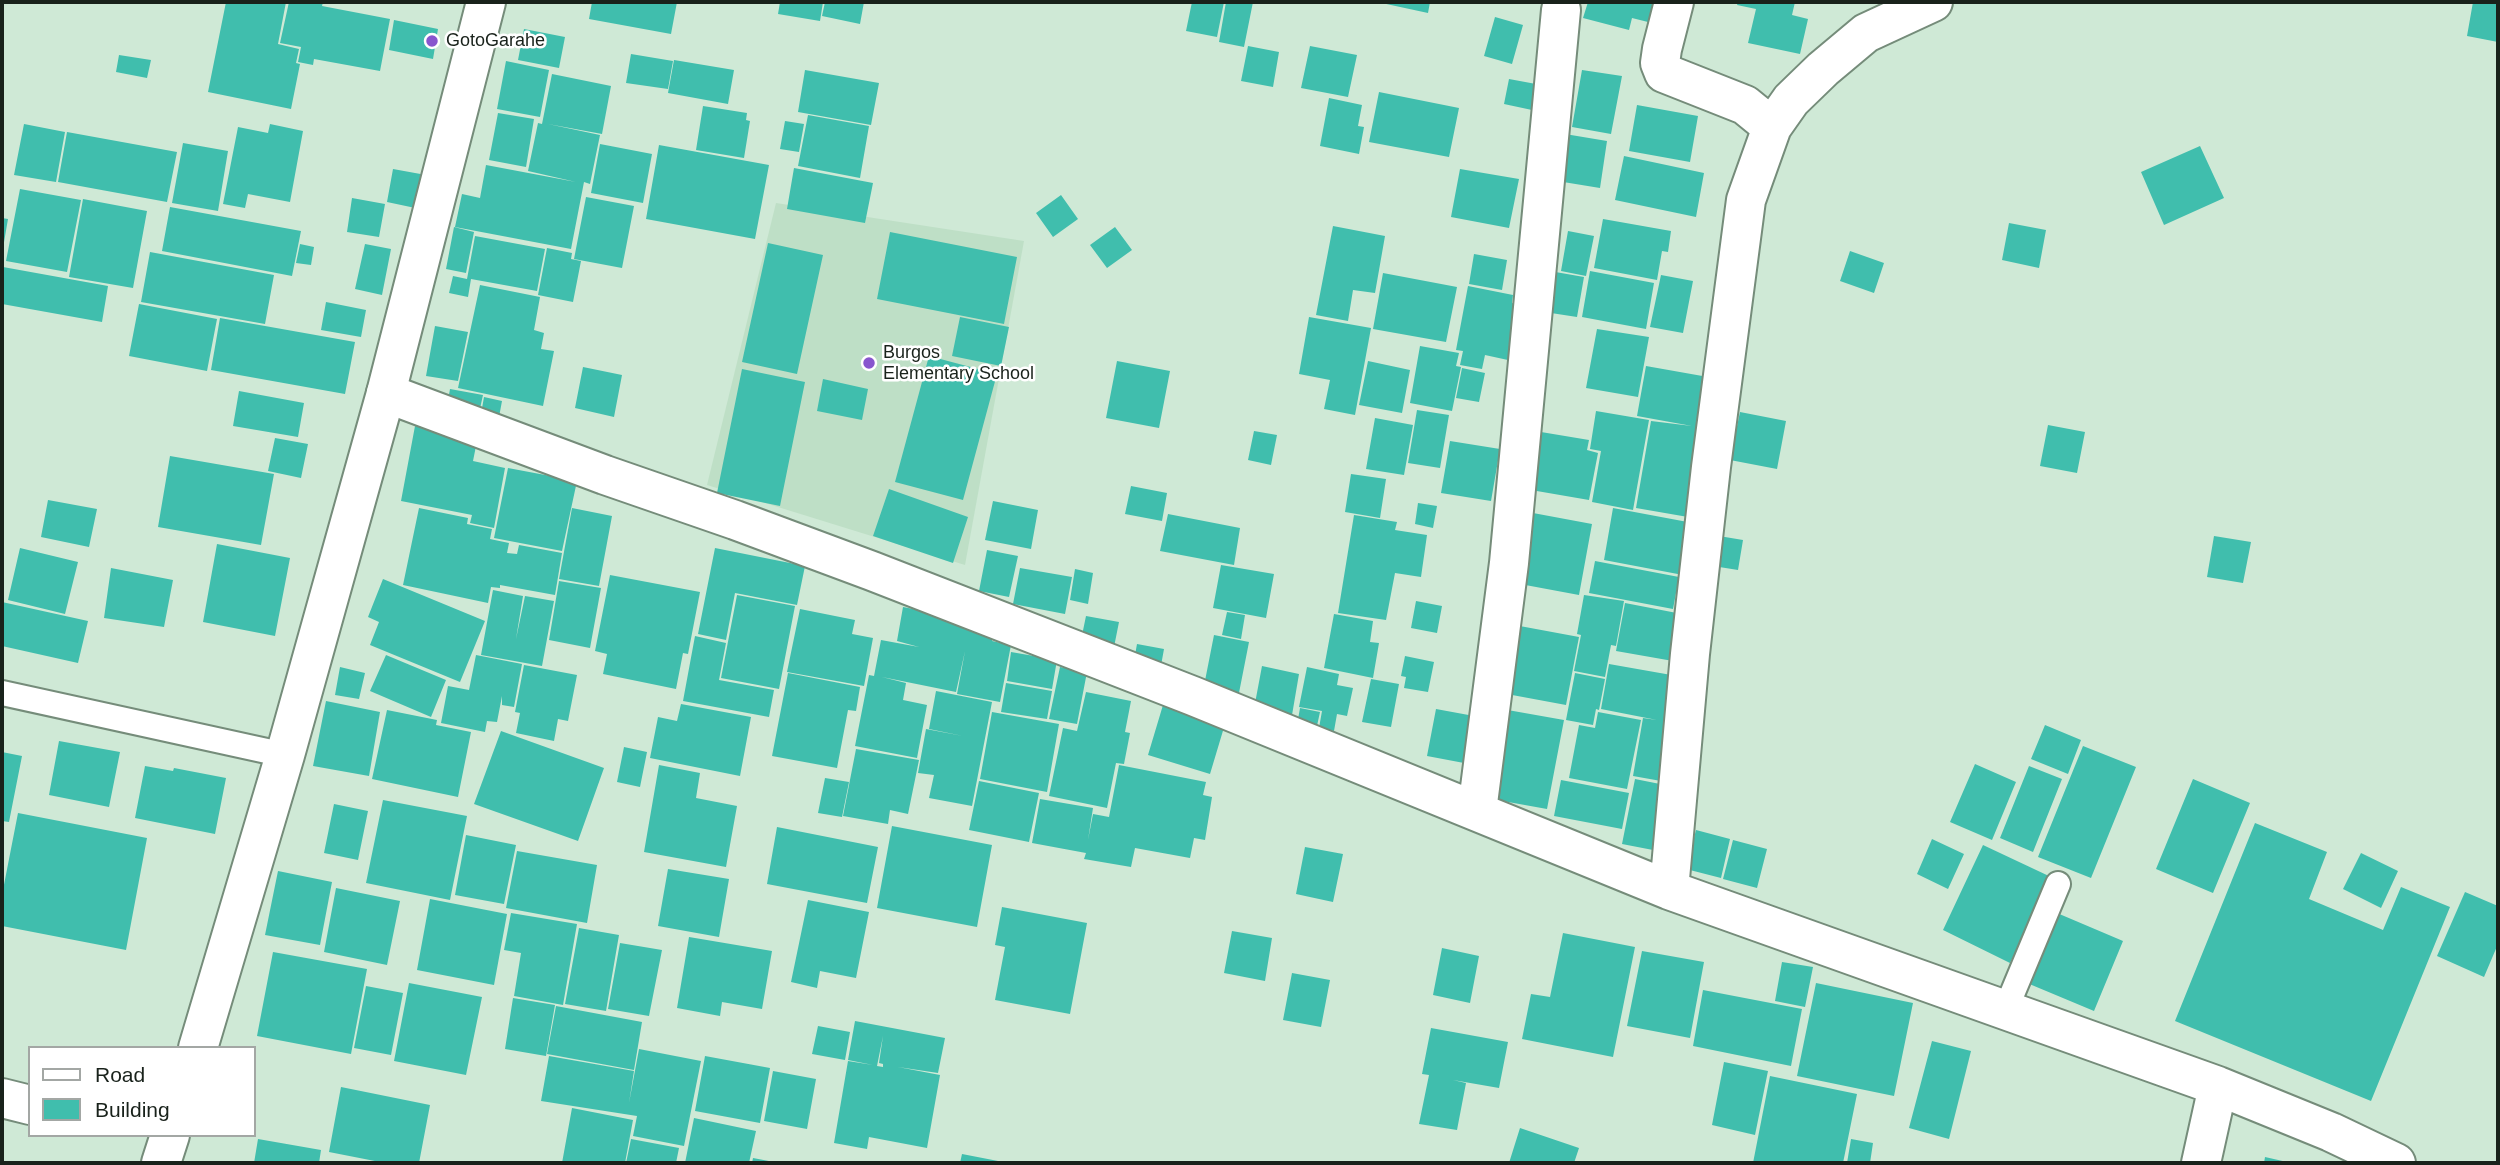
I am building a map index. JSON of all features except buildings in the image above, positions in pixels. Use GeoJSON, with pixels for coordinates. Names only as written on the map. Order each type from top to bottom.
{"type":"FeatureCollection","features":[{"type":"Feature","properties":{"kind":"street"},"geometry":{"type":"LineString","coordinates":[[199,1046],[285,755],[386,393],[486,2]]}},
{"type":"Feature","properties":{"kind":"street"},"geometry":{"type":"LineString","coordinates":[[1674,2],[1660,63],[1664,73],[1737,101],[1772,127]]}},
{"type":"Feature","properties":{"kind":"street"},"geometry":{"type":"LineString","coordinates":[[1669,890],[1710,467],[1746,200],[1772,127],[1791,100],[1867,33],[1933,2]]}},
{"type":"Feature","properties":{"kind":"street"},"geometry":{"type":"LineString","coordinates":[[1477,811],[1509,563],[1561,10]]}},
{"type":"Feature","properties":{"kind":"street"},"geometry":{"type":"LineString","coordinates":[[386,393],[872,571],[1193,696],[1669,890],[2218,1086],[2331,1132],[2396,1163]]}},
{"type":"Feature","properties":{"kind":"street"},"geometry":{"type":"LineString","coordinates":[[2201,1163],[2218,1086]]}},
{"type":"Feature","properties":{"kind":"street"},"geometry":{"type":"LineString","coordinates":[[2,1098],[28,1104]]}},
{"type":"Feature","properties":{"kind":"lane"},"geometry":{"type":"LineString","coordinates":[[2,692],[285,755]]}},
{"type":"Feature","properties":{"kind":"lane"},"geometry":{"type":"LineString","coordinates":[[2005,1011],[2058,884]]}},
{"type":"Feature","properties":{"kind":"shaded area","name":"Burgos Elementary School"},"geometry":{"type":"Polygon","coordinates":[[[776,203],[1024,241],[965,565],[707,485],[776,203]]]}},
{"type":"Feature","properties":{"kind":"place","name":"GotoGarahe"},"geometry":{"type":"Point","coordinates":[432,41]}},
{"type":"Feature","properties":{"kind":"place","name":"Burgos Elementary School"},"geometry":{"type":"Point","coordinates":[869,363]}}]}
